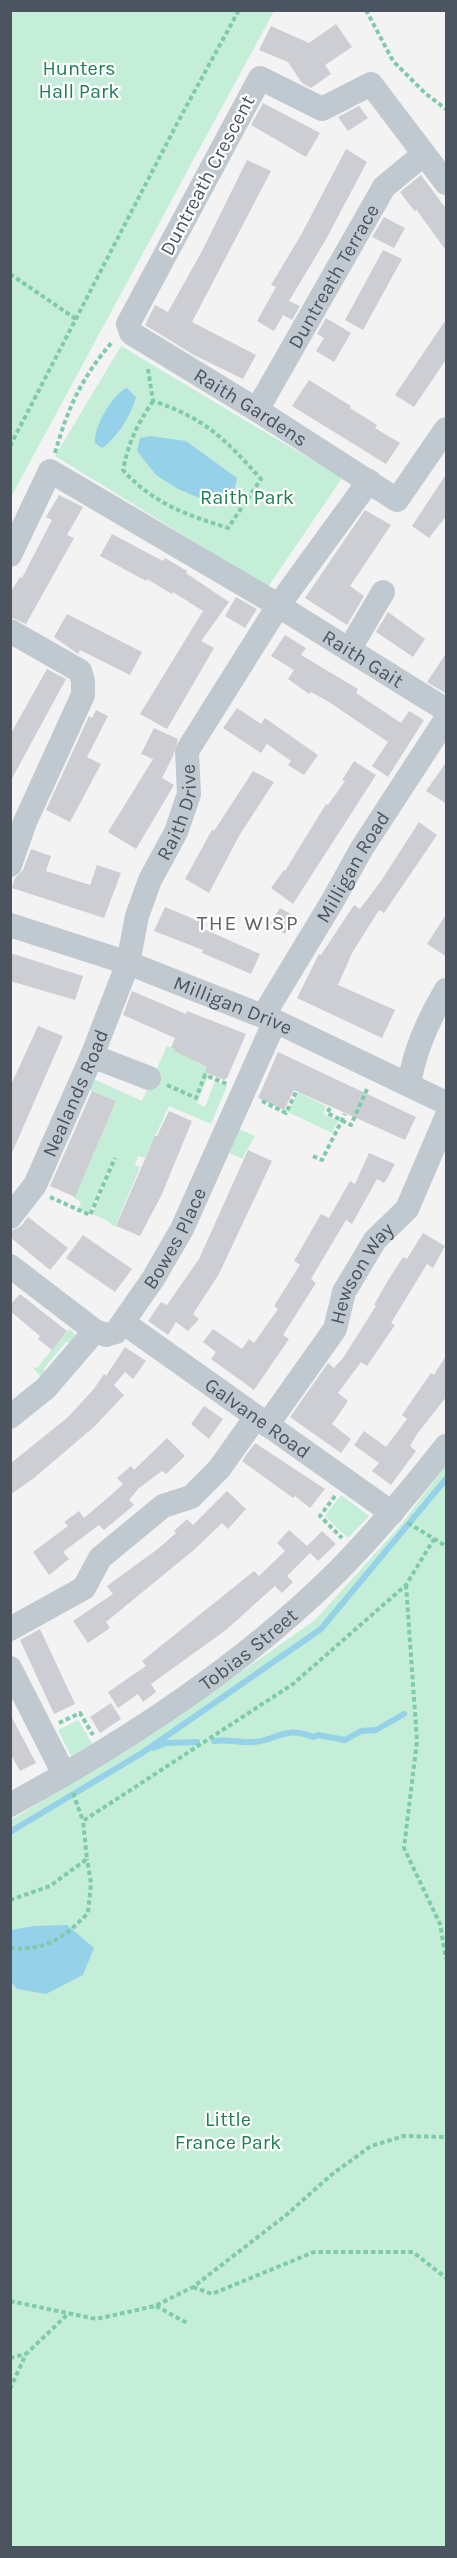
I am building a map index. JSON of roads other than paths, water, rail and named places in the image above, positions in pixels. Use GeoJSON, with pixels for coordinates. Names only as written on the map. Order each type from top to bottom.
{"type":"FeatureCollection","features":[{"type":"Feature","properties":{"kind":"street","name":"Duntreath Crescent"},"geometry":{"type":"LineString","coordinates":[[134,333],[260,78],[322,109],[371,84],[447,183]]}},
{"type":"Feature","properties":{"kind":"street","name":"Duntreath Terrace"},"geometry":{"type":"LineString","coordinates":[[257,410],[384,187],[424,154]]}},
{"type":"Feature","properties":{"kind":"street","name":"Raith Gardens"},"geometry":{"type":"LineString","coordinates":[[134,333],[369,482]]}},
{"type":"Feature","properties":{"kind":"street"},"geometry":{"type":"LineString","coordinates":[[369,482],[397,500],[447,429]]}},
{"type":"Feature","properties":{"kind":"street"},"geometry":{"type":"LineString","coordinates":[[10,555],[50,471],[278,606]]}},
{"type":"Feature","properties":{"kind":"street","name":"Raith Drive"},"geometry":{"type":"LineString","coordinates":[[128,963],[137,916],[150,880],[176,832],[189,794],[187,751],[278,606],[369,482]]}},
{"type":"Feature","properties":{"kind":"street"},"geometry":{"type":"LineString","coordinates":[[349,650],[383,592]]}},
{"type":"Feature","properties":{"kind":"street","name":"Raith Gait"},"geometry":{"type":"LineString","coordinates":[[278,606],[447,710]]}},
{"type":"Feature","properties":{"kind":"street"},"geometry":{"type":"LineString","coordinates":[[10,631],[80,671],[83,681],[83,695],[18,820],[10,865]]}},
{"type":"Feature","properties":{"kind":"street","name":"Milligan Road"},"geometry":{"type":"LineString","coordinates":[[269,1019],[362,848],[440,745],[447,719]]}},
{"type":"Feature","properties":{"kind":"street","name":"Milligan Drive"},"geometry":{"type":"LineString","coordinates":[[10,925],[128,963],[269,1019],[447,1103]]}},
{"type":"Feature","properties":{"kind":"street","name":"Nealands Road"},"geometry":{"type":"LineString","coordinates":[[10,1217],[33,1190],[92,1056],[128,963]]}},
{"type":"Feature","properties":{"kind":"street"},"geometry":{"type":"LineString","coordinates":[[409,1085],[412,1065],[430,1021],[447,990]]}},
{"type":"Feature","properties":{"kind":"street","name":"Bowes Place"},"geometry":{"type":"LineString","coordinates":[[124,1323],[182,1229],[244,1092],[269,1019]]}},
{"type":"Feature","properties":{"kind":"street"},"geometry":{"type":"LineString","coordinates":[[92,1056],[149,1078]]}},
{"type":"Feature","properties":{"kind":"street","name":"Hewson Way"},"geometry":{"type":"LineString","coordinates":[[10,1629],[84,1588],[100,1558],[163,1506],[191,1497],[262,1421],[335,1329],[344,1292],[375,1240],[407,1209],[447,1118]]}},
{"type":"Feature","properties":{"kind":"street"},"geometry":{"type":"LineString","coordinates":[[10,1266],[95,1331],[106,1335],[116,1332],[124,1323]]}},
{"type":"Feature","properties":{"kind":"street","name":"Galvane Road"},"geometry":{"type":"LineString","coordinates":[[124,1323],[402,1519]]}},
{"type":"Feature","properties":{"kind":"street"},"geometry":{"type":"LineString","coordinates":[[10,1417],[46,1388],[95,1331]]}},
{"type":"Feature","properties":{"kind":"street","name":"Tobias Street"},"geometry":{"type":"LineString","coordinates":[[10,1805],[157,1717],[211,1680],[284,1620],[356,1551],[402,1519],[447,1446]]}},
{"type":"Feature","properties":{"kind":"street"},"geometry":{"type":"LineString","coordinates":[[10,1668],[64,1774]]}},
{"type":"Feature","properties":{"kind":"water"},"geometry":{"type":"Polygon","coordinates":[[[127,388],[136,397],[134,404],[118,432],[102,448],[95,443],[97,429],[110,404],[127,388]]]}},
{"type":"Feature","properties":{"kind":"water"},"geometry":{"type":"Polygon","coordinates":[[[150,436],[186,441],[237,478],[233,496],[221,507],[178,489],[156,475],[137,451],[140,438],[150,436]]]}},
{"type":"Feature","properties":{"kind":"water"},"geometry":{"type":"Polygon","coordinates":[[[67,1925],[94,1948],[83,1975],[46,1994],[17,1989],[11,1982],[11,1930],[34,1926],[67,1925]]]}},
{"type":"Feature","properties":{"kind":"waterway"},"geometry":{"type":"LineString","coordinates":[[10,1832],[142,1753],[321,1629],[446,1479]]}},
{"type":"Feature","properties":{"kind":"waterway"},"geometry":{"type":"LineString","coordinates":[[214,1741],[253,1742],[287,1733],[345,1740],[361,1731],[376,1730],[404,1714]]}},
{"type":"Feature","properties":{"kind":"waterway"},"geometry":{"type":"LineString","coordinates":[[153,1748],[166,1743],[197,1742]]}},
{"type":"Feature","properties":{"kind":"district","name":"THE WISP"},"geometry":{"type":"Point","coordinates":[248,923]}},
{"type":"Feature","properties":{"kind":"park label","name":"Hunters Hall Park"},"geometry":{"type":"Point","coordinates":[79,80]}},
{"type":"Feature","properties":{"kind":"park label","name":"Raith Park"},"geometry":{"type":"Point","coordinates":[247,497]}},
{"type":"Feature","properties":{"kind":"park label","name":"Little France Park"},"geometry":{"type":"Point","coordinates":[228,2130]}}]}
